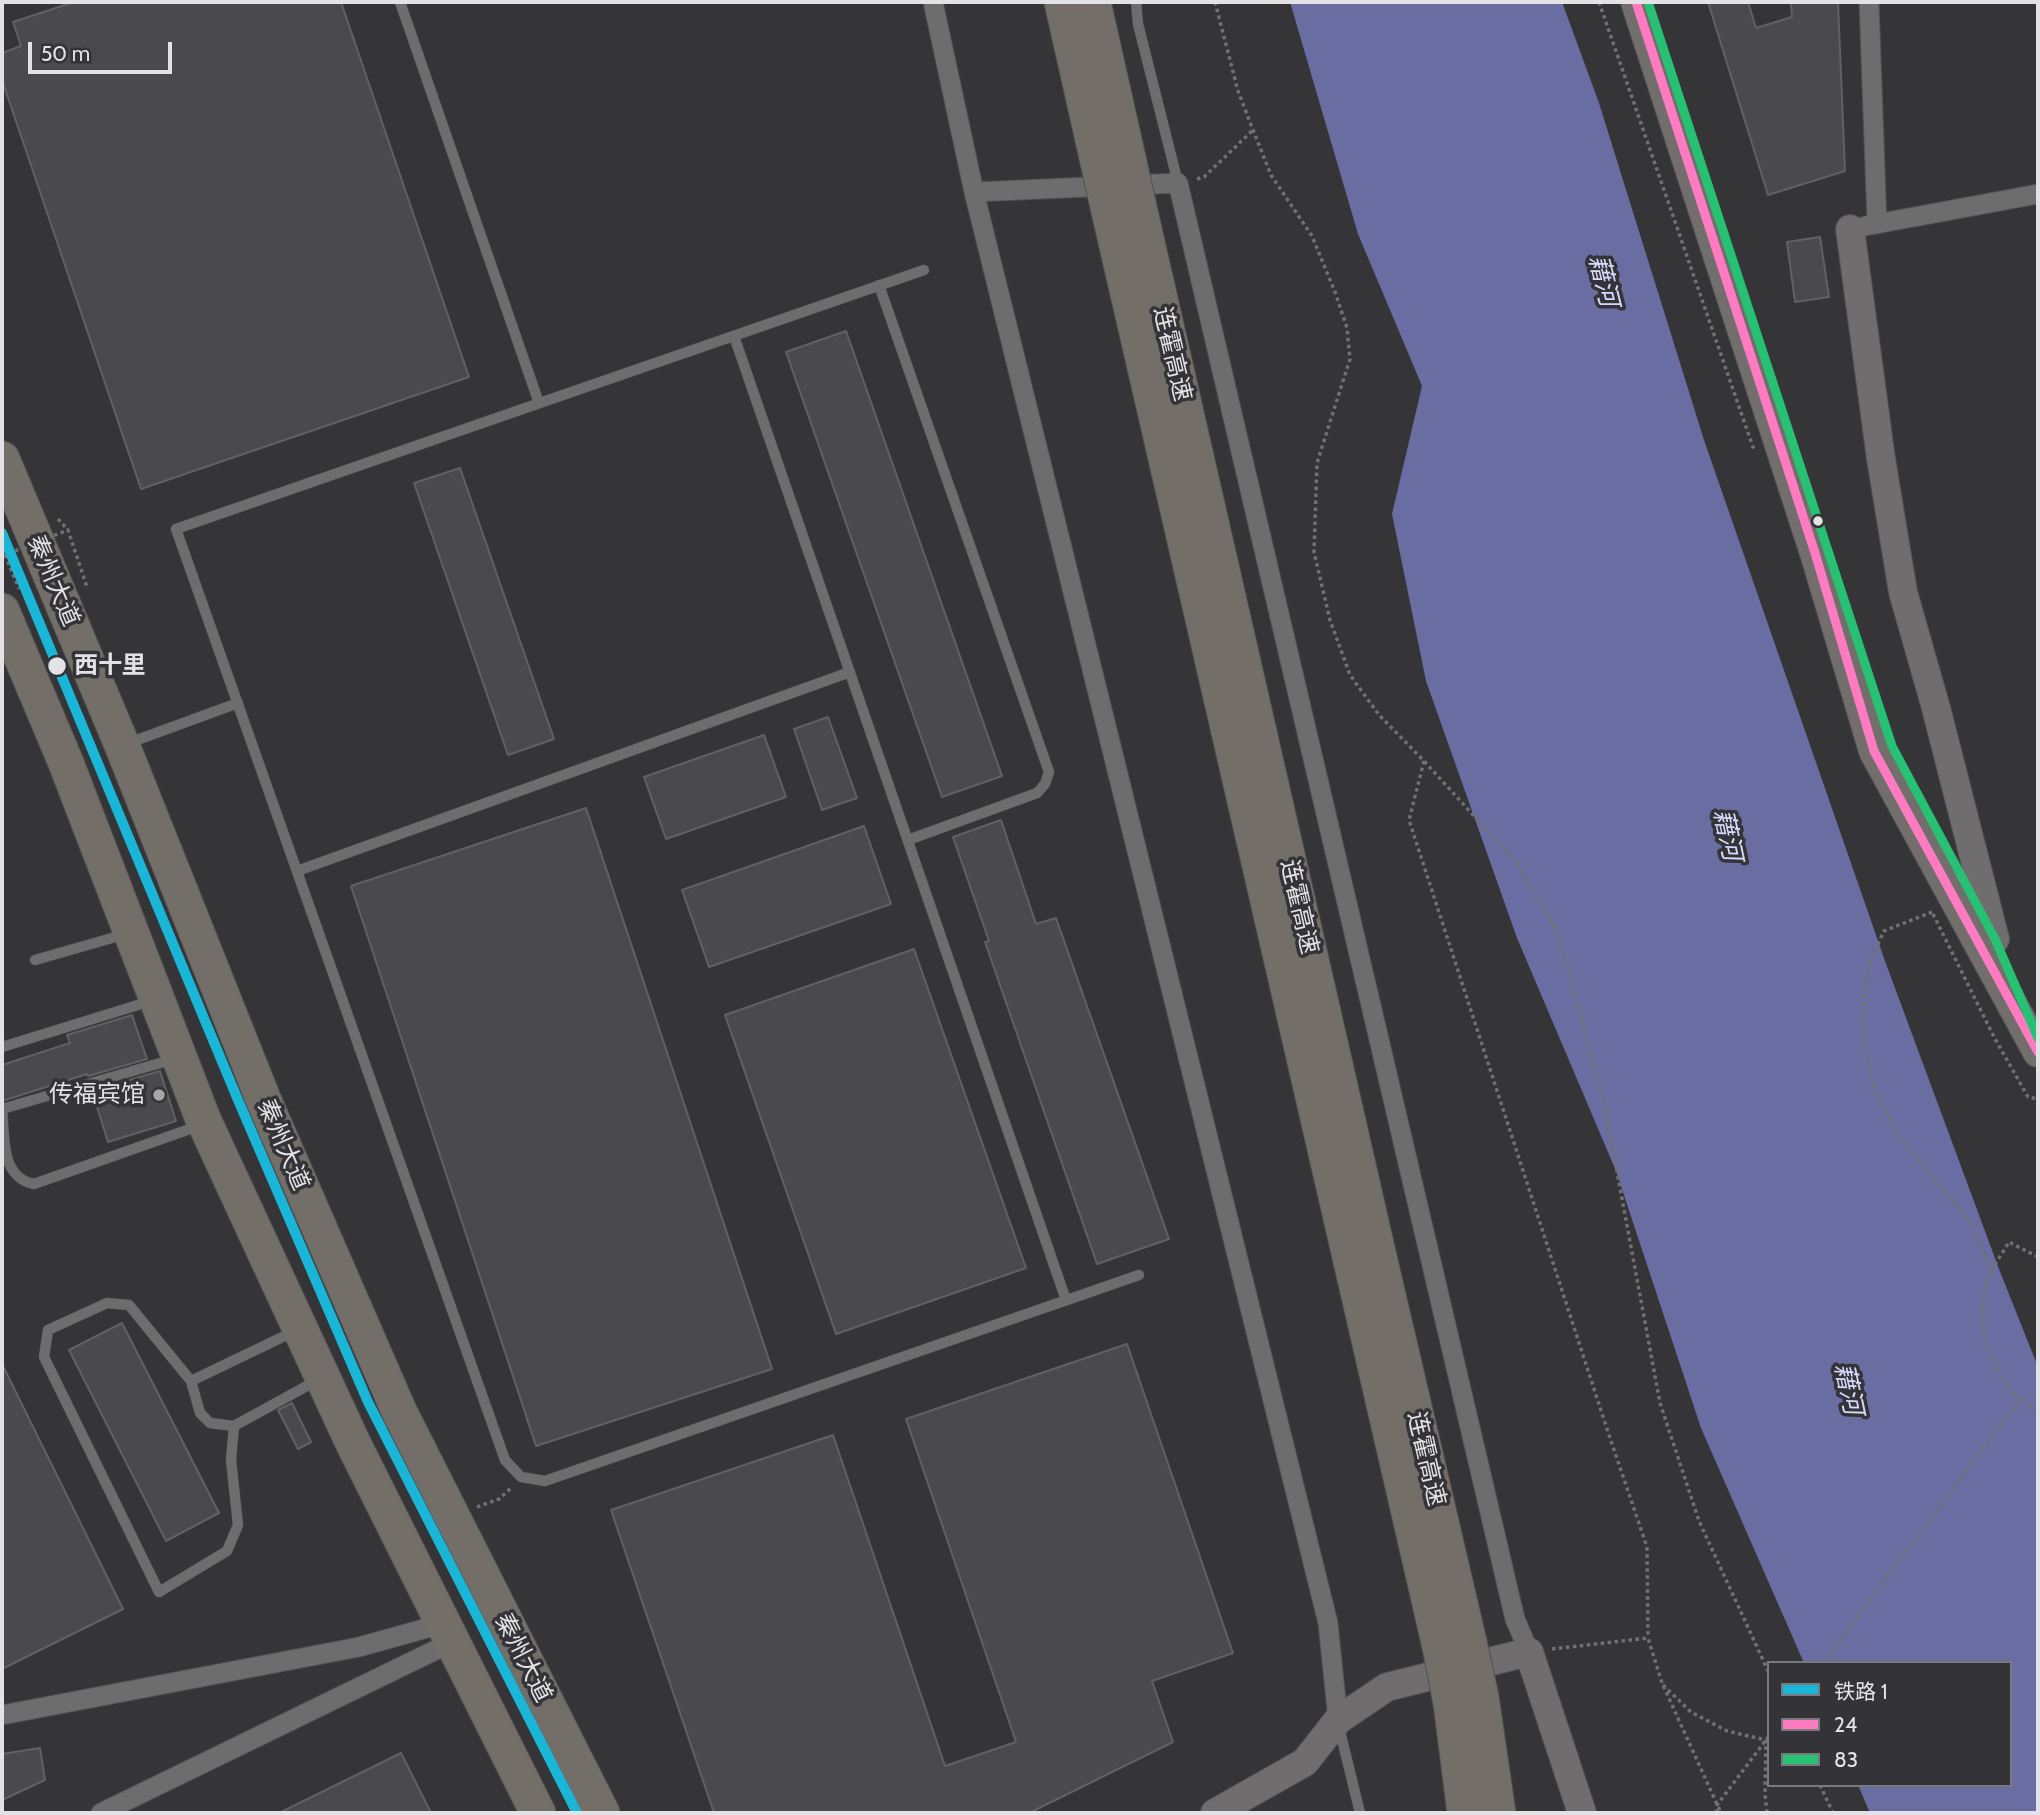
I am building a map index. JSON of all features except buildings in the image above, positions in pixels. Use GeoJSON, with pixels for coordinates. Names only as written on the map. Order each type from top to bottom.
{"type":"FeatureCollection","features":[{"type":"Feature","properties":{"kind":"highway","name":"连霍高速"},"geometry":{"type":"LineString","coordinates":[[1062,2],[1113,160]]}},
{"type":"Feature","properties":{"kind":"highway","name":"连霍高速"},"geometry":{"type":"LineString","coordinates":[[1093,2],[1113,160],[1123,207],[1379,1257],[1466,1700],[1498,1813]]}},
{"type":"Feature","properties":{"kind":"highway","name":"秦州大道"},"geometry":{"type":"LineString","coordinates":[[2,460],[122,745],[264,1101],[399,1411],[602,1813]]}},
{"type":"Feature","properties":{"kind":"highway"},"geometry":{"type":"LineString","coordinates":[[2,611],[16,670],[66,763],[203,1119],[300,1329],[446,1632],[538,1813]]}},
{"type":"Feature","properties":{"kind":"highway","name":"连霍高速"},"geometry":{"type":"LineString","coordinates":[[1465,1813],[1466,1700]]}},
{"type":"Feature","properties":{"kind":"main road"},"geometry":{"type":"LineString","coordinates":[[1636,2],[1815,553],[1874,751],[2038,1052]]}},
{"type":"Feature","properties":{"kind":"main road"},"geometry":{"type":"LineString","coordinates":[[1648,2],[1892,746],[1995,939],[2038,1038]]}},
{"type":"Feature","properties":{"kind":"street"},"geometry":{"type":"LineString","coordinates":[[933,2],[974,192],[1328,1623],[1338,1720]]}},
{"type":"Feature","properties":{"kind":"street"},"geometry":{"type":"LineString","coordinates":[[1869,2],[1863,226],[1881,459],[1903,592],[1936,708],[1995,939]]}},
{"type":"Feature","properties":{"kind":"street"},"geometry":{"type":"LineString","coordinates":[[974,192],[1178,183],[1515,1619],[1529,1652],[1582,1813]]}},
{"type":"Feature","properties":{"kind":"street"},"geometry":{"type":"LineString","coordinates":[[1863,226],[2038,194]]}},
{"type":"Feature","properties":{"kind":"street"},"geometry":{"type":"LineString","coordinates":[[2,1715],[359,1647],[427,1628],[446,1632]]}},
{"type":"Feature","properties":{"kind":"street"},"geometry":{"type":"LineString","coordinates":[[101,1813],[446,1632]]}},
{"type":"Feature","properties":{"kind":"street"},"geometry":{"type":"LineString","coordinates":[[1214,1813],[1305,1762],[1338,1720],[1387,1687],[1529,1652]]}},
{"type":"Feature","properties":{"kind":"lane"},"geometry":{"type":"LineString","coordinates":[[400,2],[539,403]]}},
{"type":"Feature","properties":{"kind":"lane"},"geometry":{"type":"LineString","coordinates":[[1136,2],[1138,24],[1178,183]]}},
{"type":"Feature","properties":{"kind":"lane"},"geometry":{"type":"LineString","coordinates":[[924,270],[176,529],[505,1460],[521,1477],[545,1481],[1139,1275]]}},
{"type":"Feature","properties":{"kind":"lane"},"geometry":{"type":"LineString","coordinates":[[879,285],[1049,772],[1045,784],[1037,793],[908,840]]}},
{"type":"Feature","properties":{"kind":"lane"},"geometry":{"type":"LineString","coordinates":[[734,335],[1066,1300]]}},
{"type":"Feature","properties":{"kind":"lane"},"geometry":{"type":"LineString","coordinates":[[297,871],[850,672]]}},
{"type":"Feature","properties":{"kind":"lane"},"geometry":{"type":"LineString","coordinates":[[122,745],[237,704]]}},
{"type":"Feature","properties":{"kind":"lane"},"geometry":{"type":"LineString","coordinates":[[36,960],[130,933]]}},
{"type":"Feature","properties":{"kind":"lane"},"geometry":{"type":"LineString","coordinates":[[2,1047],[138,1006]]}},
{"type":"Feature","properties":{"kind":"lane"},"geometry":{"type":"LineString","coordinates":[[180,1058],[2,1109],[9,1166],[18,1178],[34,1184],[187,1130],[203,1119]]}},
{"type":"Feature","properties":{"kind":"lane"},"geometry":{"type":"LineString","coordinates":[[234,1426],[231,1460],[238,1525],[226,1551],[159,1592],[44,1357],[48,1330],[107,1303],[129,1305],[191,1381],[200,1413],[210,1423],[234,1426],[323,1377]]}},
{"type":"Feature","properties":{"kind":"lane"},"geometry":{"type":"LineString","coordinates":[[191,1381],[300,1329]]}},
{"type":"Feature","properties":{"kind":"lane"},"geometry":{"type":"LineString","coordinates":[[1338,1720],[1360,1813]]}},
{"type":"Feature","properties":{"kind":"path"},"geometry":{"type":"LineString","coordinates":[[1215,2],[1238,91],[1253,130],[1272,175],[1312,236],[1347,328],[1350,359],[1317,463],[1314,552],[1330,620],[1350,675],[1379,715],[1516,862],[1558,933],[1604,1102],[1660,1403],[1699,1521],[1767,1669]]}},
{"type":"Feature","properties":{"kind":"path"},"geometry":{"type":"LineString","coordinates":[[1178,183],[1204,177],[1253,130]]}},
{"type":"Feature","properties":{"kind":"path"},"geometry":{"type":"LineString","coordinates":[[2,556],[68,530],[87,587]]}},
{"type":"Feature","properties":{"kind":"path"},"geometry":{"type":"LineString","coordinates":[[1424,761],[1409,820],[1647,1547],[1648,1638],[1662,1683],[1721,1813]]}},
{"type":"Feature","properties":{"kind":"path"},"geometry":{"type":"LineString","coordinates":[[1932,912],[1885,931],[1869,963],[1862,1023],[1872,1082],[1899,1137],[1972,1223],[1991,1271]]}},
{"type":"Feature","properties":{"kind":"path"},"geometry":{"type":"LineString","coordinates":[[2038,1257],[2010,1242],[1991,1271],[1983,1305],[1985,1339],[1998,1372],[2020,1399],[2038,1410]]}},
{"type":"Feature","properties":{"kind":"path"},"geometry":{"type":"LineString","coordinates":[[1825,1661],[2020,1399]]}},
{"type":"Feature","properties":{"kind":"path"},"geometry":{"type":"LineString","coordinates":[[452,1517],[499,1499],[521,1477]]}},
{"type":"Feature","properties":{"kind":"path"},"geometry":{"type":"LineString","coordinates":[[1529,1652],[1648,1638]]}},
{"type":"Feature","properties":{"kind":"path"},"geometry":{"type":"LineString","coordinates":[[1662,1683],[1691,1712],[1727,1731],[1767,1738]]}},
{"type":"Feature","properties":{"kind":"path"},"geometry":{"type":"LineString","coordinates":[[1716,1813],[1717,1805],[1767,1738]]}},
{"type":"Feature","properties":{"kind":"path"},"geometry":{"type":"LineString","coordinates":[[1767,1738],[1767,1813]]}},
{"type":"Feature","properties":{"kind":"path"},"geometry":{"type":"LineString","coordinates":[[1821,1787],[1833,1813]]}},
{"type":"Feature","properties":{"kind":"water","name":"藉河"},"geometry":{"type":"Polygon","coordinates":[[[1290,2],[1562,2],[1599,103],[1704,440],[1885,961],[2038,1367],[2038,1813],[1870,1813],[1859,1787],[2012,1787],[2012,1661],[1803,1661],[1701,1428],[1616,1171],[1517,938],[1426,681],[1392,514],[1422,386],[1358,234],[1290,2]]]}},
{"type":"Feature","properties":{"kind":"rail line","name":"1"},"geometry":{"type":"LineString","coordinates":[[2,533],[238,1100],[368,1402],[577,1813]]}},
{"type":"Feature","properties":{"kind":"transit line","name":"24"},"geometry":{"type":"LineString","coordinates":[[1636,2],[1815,553],[1874,751],[2038,1052]]}},
{"type":"Feature","properties":{"kind":"transit line","name":"83"},"geometry":{"type":"LineString","coordinates":[[1648,2],[1892,746],[1995,939],[2038,1038]]}},
{"type":"Feature","properties":{"kind":"place","name":"西十里"},"geometry":{"type":"Point","coordinates":[57,666]}},
{"type":"Feature","properties":{"kind":"place","name":"传福宾馆"},"geometry":{"type":"Point","coordinates":[159,1095]}}]}
